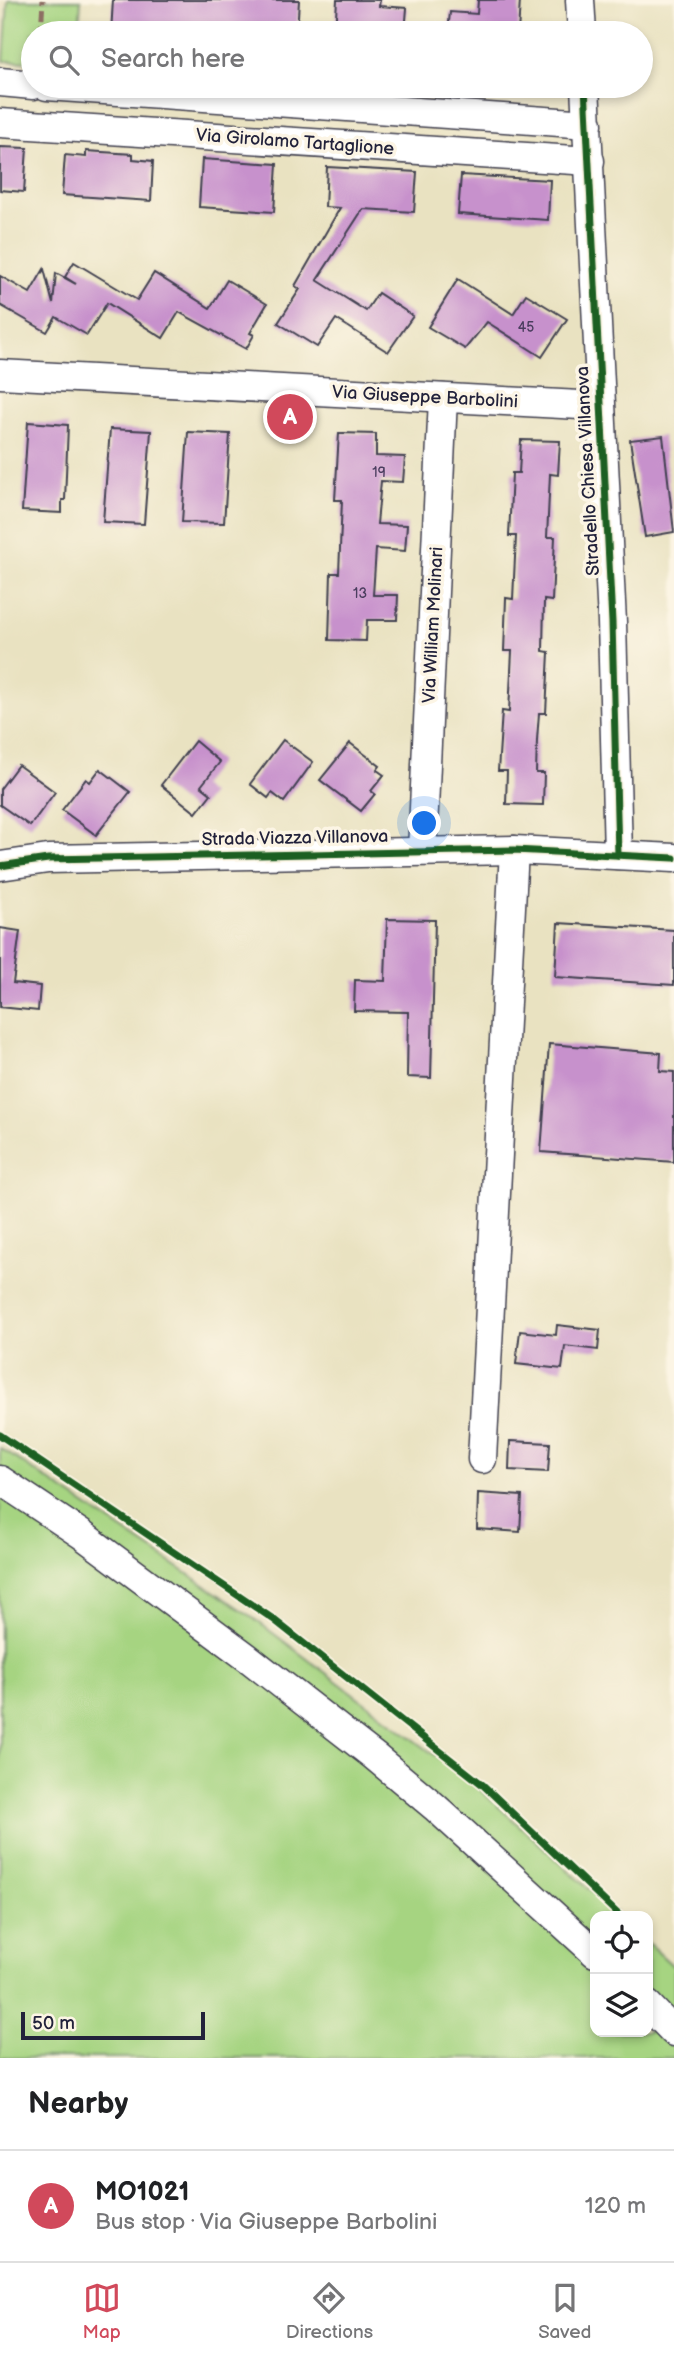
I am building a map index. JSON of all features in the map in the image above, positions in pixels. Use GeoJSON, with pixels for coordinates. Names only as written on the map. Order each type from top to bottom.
{"type":"FeatureCollection","features":[{"type":"Feature","properties":{"kind":"street"},"geometry":{"type":"LineString","coordinates":[[580,0],[581,21]]}},
{"type":"Feature","properties":{"kind":"street"},"geometry":{"type":"LineString","coordinates":[[0,82],[21,84]]}},
{"type":"Feature","properties":{"kind":"street"},"geometry":{"type":"LineString","coordinates":[[218,98],[588,124]]}},
{"type":"Feature","properties":{"kind":"street","name":"Stradello Chiesa Villanova"},"geometry":{"type":"LineString","coordinates":[[586,98],[599,406],[612,622],[618,855]]}},
{"type":"Feature","properties":{"kind":"street","name":"Via Girolamo Tartaglione"},"geometry":{"type":"LineString","coordinates":[[0,124],[590,161]]}},
{"type":"Feature","properties":{"kind":"street","name":"Via Giuseppe Barbolini"},"geometry":{"type":"LineString","coordinates":[[0,374],[599,406]]}},
{"type":"Feature","properties":{"kind":"street","name":"Via William Molinari"},"geometry":{"type":"LineString","coordinates":[[422,851],[443,398]]}},
{"type":"Feature","properties":{"kind":"street"},"geometry":{"type":"LineString","coordinates":[[482,1459],[514,850]]}},
{"type":"Feature","properties":{"kind":"street","name":"Strada Viazza Villanova"},"geometry":{"type":"LineString","coordinates":[[0,866],[48,859],[422,851],[514,850],[674,858]]}},
{"type":"Feature","properties":{"kind":"street"},"geometry":{"type":"LineString","coordinates":[[0,1480],[81,1534],[374,1756],[435,1807],[590,1949]]}},
{"type":"Feature","properties":{"kind":"street"},"geometry":{"type":"LineString","coordinates":[[653,2009],[674,2032]]}},
{"type":"Feature","properties":{"kind":"green space"},"geometry":{"type":"Polygon","coordinates":[[[8,0],[81,0],[80,21],[21,21],[21,62],[4,61],[8,0]]]}},
{"type":"Feature","properties":{"kind":"green space"},"geometry":{"type":"Polygon","coordinates":[[[0,1448],[249,1615],[477,1787],[613,1911],[590,1911],[590,2037],[653,2037],[653,1948],[674,1967],[674,2058],[0,2058],[0,1448]]]}},
{"type":"Feature","properties":{"kind":"building"},"geometry":{"type":"Polygon","coordinates":[[[113,0],[299,0],[298,21],[112,21],[113,0]]]}},
{"type":"Feature","properties":{"kind":"building"},"geometry":{"type":"Polygon","coordinates":[[[337,0],[380,0],[379,6],[407,8],[406,21],[336,21],[337,0]]]}},
{"type":"Feature","properties":{"kind":"building"},"geometry":{"type":"Polygon","coordinates":[[[478,0],[520,0],[519,21],[449,21],[450,12],[477,14],[478,0]]]}},
{"type":"Feature","properties":{"kind":"building"},"geometry":{"type":"Polygon","coordinates":[[[0,147],[27,148],[24,192],[0,190],[0,147]]]}},
{"type":"Feature","properties":{"kind":"building"},"geometry":{"type":"Polygon","coordinates":[[[86,151],[133,154],[133,159],[153,161],[151,201],[62,195],[65,155],[86,157],[86,151]]]}},
{"type":"Feature","properties":{"kind":"building"},"geometry":{"type":"Polygon","coordinates":[[[202,159],[277,164],[274,212],[199,207],[202,159]]]}},
{"type":"Feature","properties":{"kind":"building"},"geometry":{"type":"Polygon","coordinates":[[[327,167],[417,172],[414,212],[363,209],[317,280],[366,311],[378,293],[413,316],[388,352],[336,319],[317,347],[278,323],[300,289],[295,286],[340,208],[325,207],[327,167]]]}},
{"type":"Feature","properties":{"kind":"building"},"geometry":{"type":"Polygon","coordinates":[[[461,175],[550,180],[548,220],[458,214],[461,175]]]}},
{"type":"Feature","properties":{"kind":"building"},"geometry":{"type":"Polygon","coordinates":[[[74,262],[137,300],[154,273],[210,308],[227,280],[267,304],[250,333],[254,335],[246,349],[179,312],[163,338],[107,303],[87,335],[56,317],[47,332],[0,305],[0,276],[30,293],[44,269],[53,304],[56,273],[76,284],[65,277],[74,262]]]}},
{"type":"Feature","properties":{"kind":"building"},"geometry":{"type":"Polygon","coordinates":[[[458,279],[513,314],[526,294],[567,319],[542,357],[487,322],[465,349],[428,327],[458,279]]]}},
{"type":"Feature","properties":{"kind":"building"},"geometry":{"type":"Polygon","coordinates":[[[28,422],[68,425],[65,500],[62,500],[62,513],[22,511],[28,422]]]}},
{"type":"Feature","properties":{"kind":"building"},"geometry":{"type":"Polygon","coordinates":[[[110,429],[151,431],[144,524],[103,522],[110,429]]]}},
{"type":"Feature","properties":{"kind":"building"},"geometry":{"type":"Polygon","coordinates":[[[188,432],[230,434],[224,523],[182,522],[188,432]]]}},
{"type":"Feature","properties":{"kind":"building"},"geometry":{"type":"Polygon","coordinates":[[[339,433],[376,434],[376,456],[405,457],[403,482],[381,481],[377,524],[407,525],[405,551],[376,549],[373,595],[398,595],[397,620],[367,620],[366,641],[329,640],[331,573],[339,573],[342,500],[335,500],[339,433]]]}},
{"type":"Feature","properties":{"kind":"building"},"geometry":{"type":"Polygon","coordinates":[[[663,436],[674,532],[645,537],[630,440],[663,436]]]}},
{"type":"Feature","properties":{"kind":"building"},"geometry":{"type":"Polygon","coordinates":[[[521,440],[560,441],[558,475],[550,474],[547,537],[555,537],[552,601],[544,600],[543,651],[549,652],[546,713],[539,713],[537,740],[536,773],[544,773],[543,805],[506,804],[507,771],[498,771],[502,711],[509,712],[512,651],[504,651],[506,598],[513,599],[516,536],[509,536],[512,473],[519,473],[521,440]]]}},
{"type":"Feature","properties":{"kind":"building"},"geometry":{"type":"Polygon","coordinates":[[[283,740],[313,762],[284,802],[272,793],[268,798],[250,784],[283,740]]]}},
{"type":"Feature","properties":{"kind":"building"},"geometry":{"type":"Polygon","coordinates":[[[195,741],[220,762],[201,786],[211,794],[196,813],[161,785],[195,741]]]}},
{"type":"Feature","properties":{"kind":"building"},"geometry":{"type":"Polygon","coordinates":[[[350,743],[380,766],[377,770],[384,775],[371,791],[375,794],[361,811],[320,780],[350,743]]]}},
{"type":"Feature","properties":{"kind":"building"},"geometry":{"type":"Polygon","coordinates":[[[18,765],[55,792],[30,826],[0,805],[0,789],[18,765]]]}},
{"type":"Feature","properties":{"kind":"building"},"geometry":{"type":"Polygon","coordinates":[[[100,769],[130,792],[96,835],[62,810],[86,779],[90,782],[100,769]]]}},
{"type":"Feature","properties":{"kind":"building"},"geometry":{"type":"Polygon","coordinates":[[[387,919],[435,920],[431,1078],[407,1077],[408,1012],[354,1011],[355,980],[385,981],[387,919]]]}},
{"type":"Feature","properties":{"kind":"building"},"geometry":{"type":"Polygon","coordinates":[[[558,923],[674,930],[674,985],[555,977],[558,923]]]}},
{"type":"Feature","properties":{"kind":"building"},"geometry":{"type":"Polygon","coordinates":[[[0,928],[20,931],[13,983],[40,986],[38,1011],[0,1007],[0,928]]]}},
{"type":"Feature","properties":{"kind":"building"},"geometry":{"type":"Polygon","coordinates":[[[549,1044],[661,1053],[660,1071],[674,1072],[674,1162],[541,1152],[549,1044]]]}},
{"type":"Feature","properties":{"kind":"building"},"geometry":{"type":"Polygon","coordinates":[[[557,1325],[600,1330],[598,1350],[565,1346],[562,1369],[516,1364],[520,1331],[556,1335],[557,1325]]]}},
{"type":"Feature","properties":{"kind":"building"},"geometry":{"type":"Polygon","coordinates":[[[510,1441],[550,1443],[548,1472],[509,1470],[510,1441]]]}},
{"type":"Feature","properties":{"kind":"building"},"geometry":{"type":"Polygon","coordinates":[[[478,1493],[522,1496],[520,1532],[477,1529],[478,1493]]]}},
{"type":"Feature","properties":{"kind":"marked path"},"geometry":{"type":"LineString","coordinates":[[42,21],[43,0]]}},
{"type":"Feature","properties":{"kind":"cycle path"},"geometry":{"type":"LineString","coordinates":[[586,98],[612,622],[618,855]]}},
{"type":"Feature","properties":{"kind":"cycle path"},"geometry":{"type":"LineString","coordinates":[[0,866],[48,859],[514,850],[674,858]]}},
{"type":"Feature","properties":{"kind":"cycle path"},"geometry":{"type":"LineString","coordinates":[[0,1435],[273,1619],[483,1785],[615,1911]]}},
{"type":"Feature","properties":{"kind":"place","name":"MO1021"},"geometry":{"type":"Point","coordinates":[290,417]}}]}
